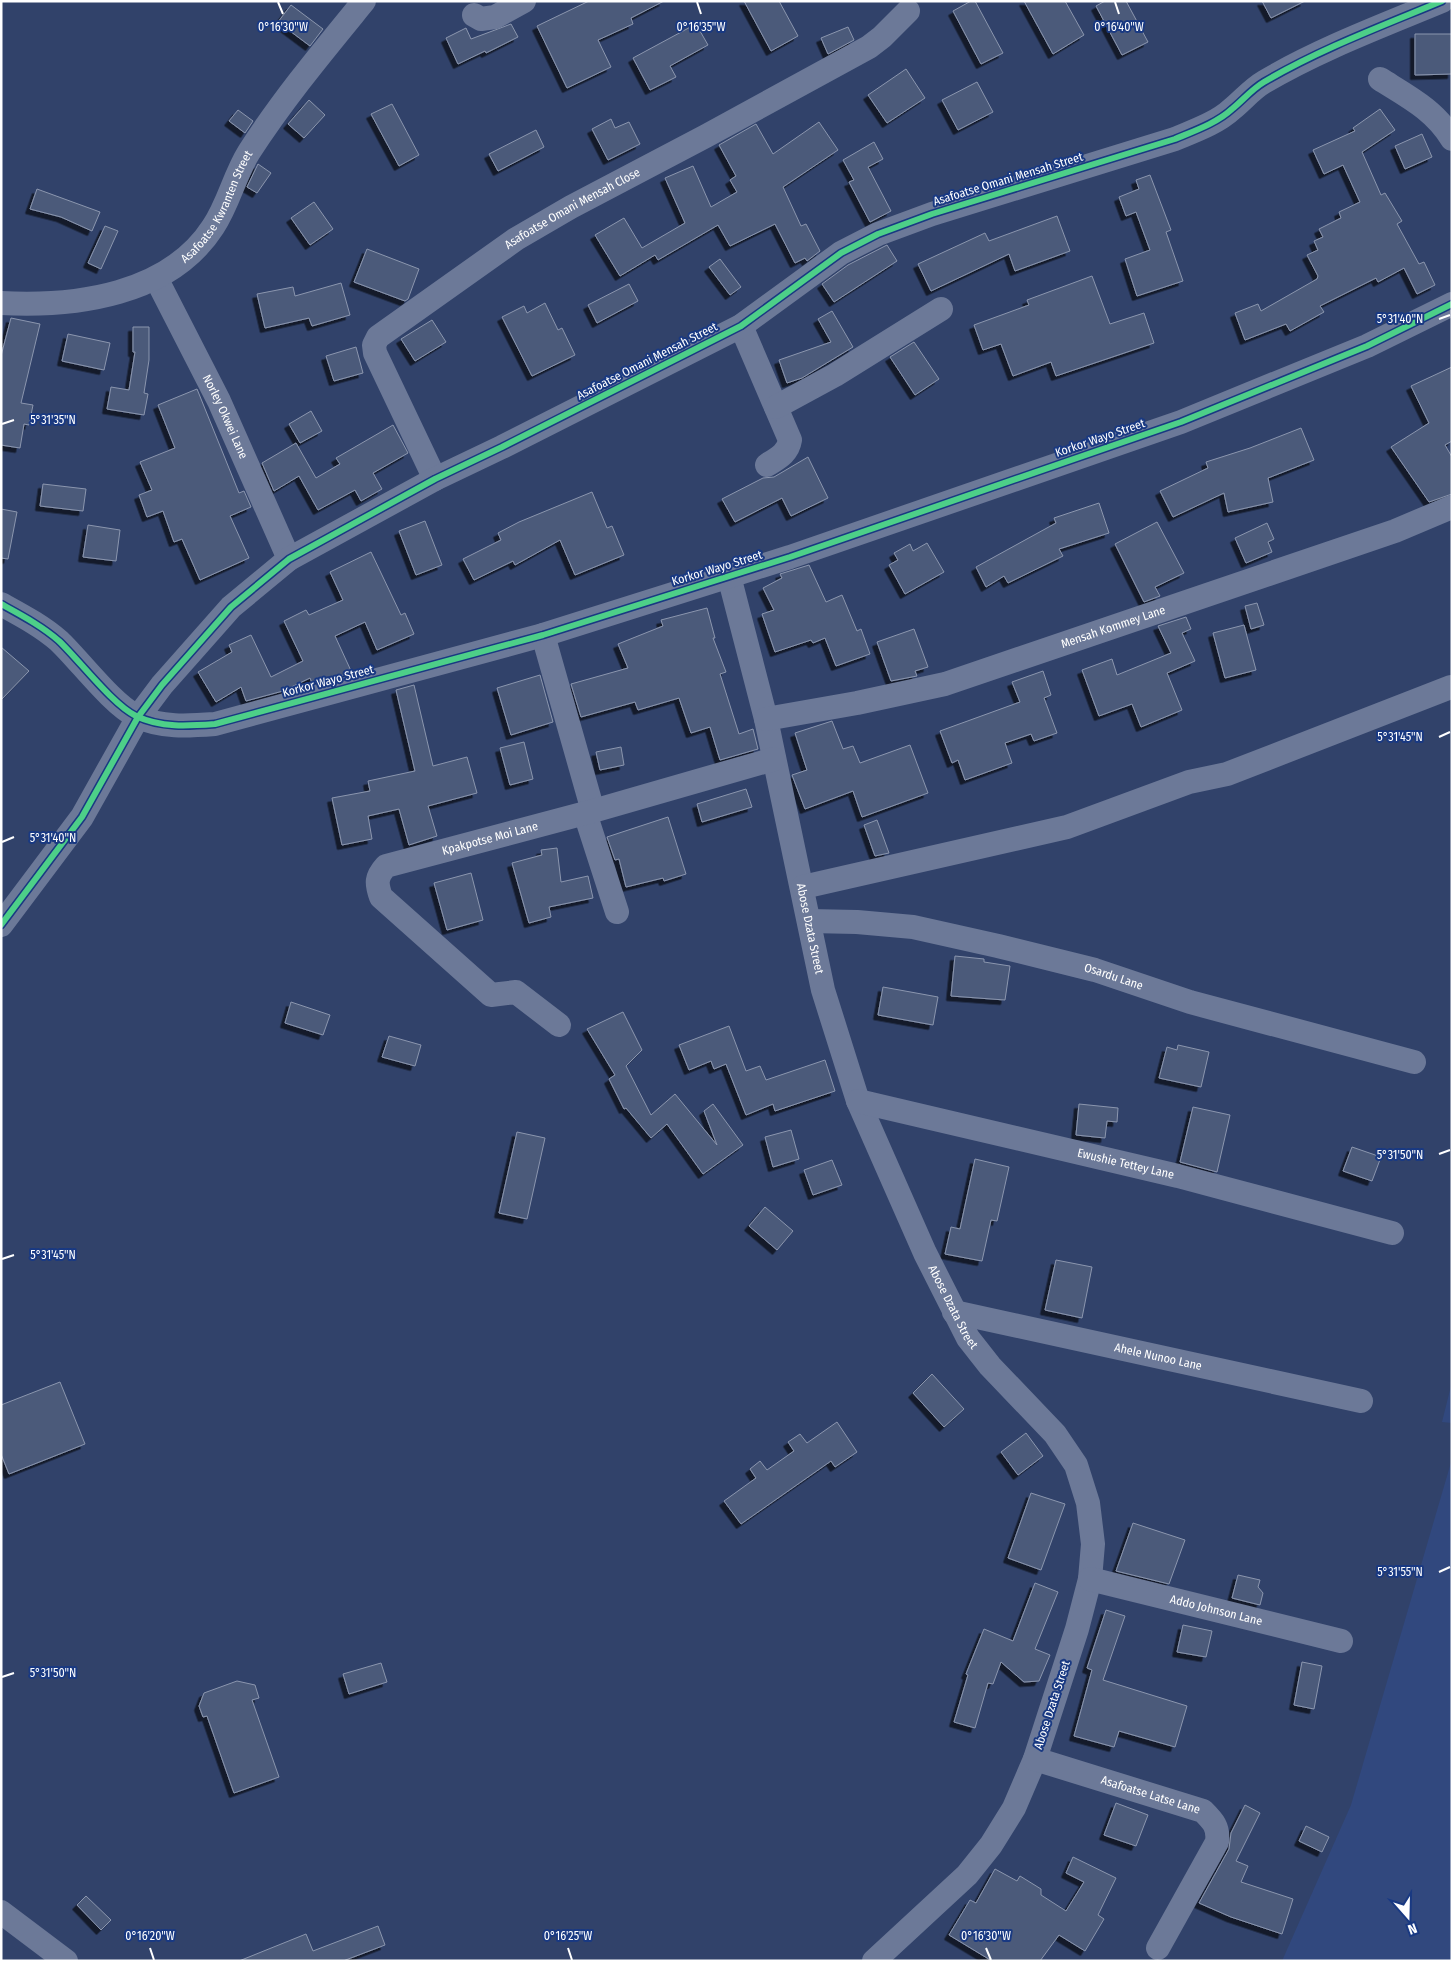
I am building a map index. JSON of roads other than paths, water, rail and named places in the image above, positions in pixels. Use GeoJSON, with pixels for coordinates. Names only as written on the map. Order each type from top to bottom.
{"type":"FeatureCollection","features":[{"type":"Feature","properties":{"kind":"street","name":"Asafoatse Kwranten Street"},"geometry":{"type":"LineString","coordinates":[[1,303],[28,304],[95,298],[148,282],[185,258],[212,229],[228,203],[232,183],[241,164],[266,127],[364,1]]}},
{"type":"Feature","properties":{"kind":"street"},"geometry":{"type":"LineString","coordinates":[[474,15],[481,20],[494,17],[524,1]]}},
{"type":"Feature","properties":{"kind":"street","name":"Asafoatse Omani Mensah Street"},"geometry":{"type":"LineString","coordinates":[[1,925],[82,817],[138,717],[162,684],[231,607],[289,559],[435,479],[741,326],[841,253],[878,234],[932,214],[1175,139],[1201,128],[1231,110],[1243,97],[1263,82],[1334,46],[1439,2]]}},
{"type":"Feature","properties":{"kind":"street","name":"Asafoatse Omani Mensah Close"},"geometry":{"type":"LineString","coordinates":[[435,479],[375,353],[374,345],[378,337],[516,239],[605,188],[706,136],[868,47],[882,37],[908,11]]}},
{"type":"Feature","properties":{"kind":"street"},"geometry":{"type":"LineString","coordinates":[[1380,79],[1426,108],[1445,127],[1452,139]]}},
{"type":"Feature","properties":{"kind":"street","name":"Norley Okwei Lane"},"geometry":{"type":"LineString","coordinates":[[156,278],[219,401],[289,559]]}},
{"type":"Feature","properties":{"kind":"street","name":"Korkor Wayo Street"},"geometry":{"type":"LineString","coordinates":[[1,604],[25,617],[58,640],[127,711],[138,717],[160,724],[186,726],[215,724],[543,635],[790,558],[1181,422],[1367,346],[1452,304]]}},
{"type":"Feature","properties":{"kind":"street"},"geometry":{"type":"LineString","coordinates":[[776,407],[835,375],[940,309]]}},
{"type":"Feature","properties":{"kind":"street"},"geometry":{"type":"LineString","coordinates":[[741,326],[790,440],[789,447],[783,455],[767,465]]}},
{"type":"Feature","properties":{"kind":"street","name":"Mensah Kommey Lane"},"geometry":{"type":"LineString","coordinates":[[766,719],[857,703],[945,684],[1395,531],[1452,507]]}},
{"type":"Feature","properties":{"kind":"street","name":"Abose Dzata Street"},"geometry":{"type":"LineString","coordinates":[[729,576],[766,719],[824,990],[858,1101],[898,1195],[968,1338],[990,1366],[1055,1434],[1076,1465],[1088,1502],[1093,1544],[1090,1579],[1077,1629],[1035,1759],[1014,1808],[991,1845],[967,1875],[874,1961]]}},
{"type":"Feature","properties":{"kind":"street"},"geometry":{"type":"LineString","coordinates":[[543,635],[617,912]]}},
{"type":"Feature","properties":{"kind":"street"},"geometry":{"type":"LineString","coordinates":[[803,887],[1067,827],[1189,782],[1227,774],[1452,687]]}},
{"type":"Feature","properties":{"kind":"street"},"geometry":{"type":"LineString","coordinates":[[589,812],[774,759]]}},
{"type":"Feature","properties":{"kind":"street","name":"Kpakpotse Moi Lane"},"geometry":{"type":"LineString","coordinates":[[559,1025],[516,992],[491,995],[381,897],[376,885],[377,876],[386,866],[589,812]]}},
{"type":"Feature","properties":{"kind":"street","name":"Osardu Lane"},"geometry":{"type":"LineString","coordinates":[[809,921],[857,922],[913,927],[998,946],[1095,970],[1190,1002],[1414,1062]]}},
{"type":"Feature","properties":{"kind":"street","name":"Ewushie Tettey Lane"},"geometry":{"type":"LineString","coordinates":[[858,1101],[1178,1176],[1392,1233]]}},
{"type":"Feature","properties":{"kind":"street","name":"Ahele Nunoo Lane"},"geometry":{"type":"LineString","coordinates":[[954,1312],[1361,1401]]}},
{"type":"Feature","properties":{"kind":"street","name":"Addo Johnson Lane"},"geometry":{"type":"LineString","coordinates":[[1090,1579],[1341,1641]]}},
{"type":"Feature","properties":{"kind":"street","name":"Asafoatse Latse Lane"},"geometry":{"type":"LineString","coordinates":[[1035,1759],[1202,1811],[1213,1821],[1218,1832],[1217,1842],[1158,1948]]}},
{"type":"Feature","properties":{"kind":"street"},"geometry":{"type":"LineString","coordinates":[[8,1923],[66,1961]]}},
{"type":"Feature","properties":{"kind":"water"},"geometry":{"type":"Polygon","coordinates":[[[1452,1382],[1452,1423],[1442,1422],[1452,1382]]]}},
{"type":"Feature","properties":{"kind":"water"},"geometry":{"type":"Polygon","coordinates":[[[1452,1459],[1452,1961],[1282,1961],[1351,1805],[1452,1459]]]}}]}
